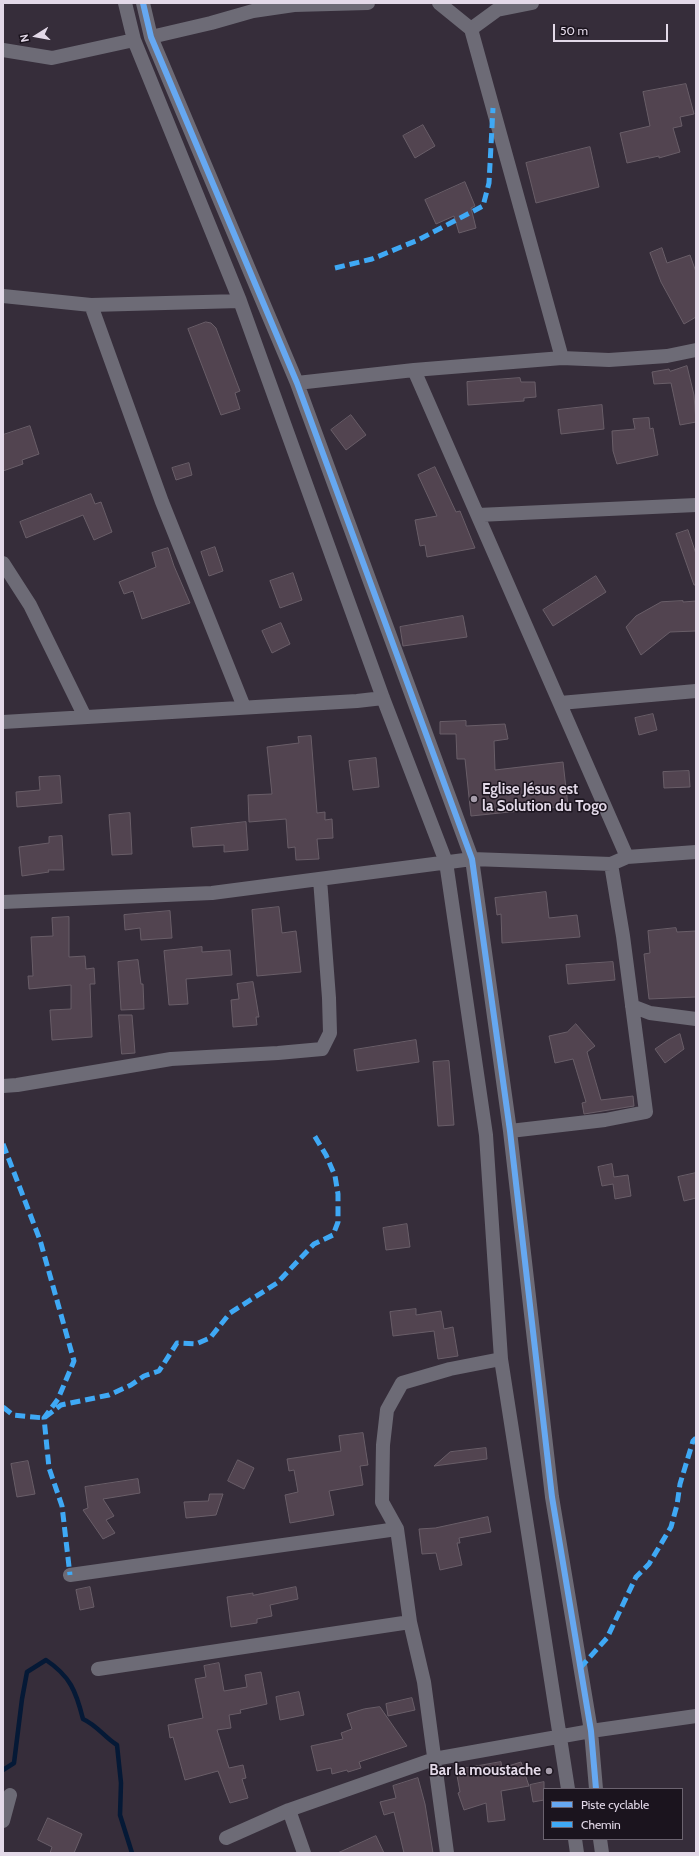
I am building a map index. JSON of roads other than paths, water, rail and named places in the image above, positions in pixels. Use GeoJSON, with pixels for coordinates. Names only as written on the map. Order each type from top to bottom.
{"type":"FeatureCollection","features":[{"type":"Feature","properties":{"kind":"street"},"geometry":{"type":"LineString","coordinates":[[125,3],[134,40],[240,301],[383,698],[446,862],[486,1135],[501,1359],[568,1788]]}},
{"type":"Feature","properties":{"kind":"street"},"geometry":{"type":"LineString","coordinates":[[143,3],[151,37],[297,383],[472,859],[510,1131],[552,1497],[590,1732],[596,1788]]}},
{"type":"Feature","properties":{"kind":"street"},"geometry":{"type":"LineString","coordinates":[[151,37],[211,23],[253,11],[294,5],[368,3]]}},
{"type":"Feature","properties":{"kind":"street"},"geometry":{"type":"LineString","coordinates":[[439,3],[471,28],[562,358]]}},
{"type":"Feature","properties":{"kind":"street"},"geometry":{"type":"LineString","coordinates":[[471,28],[497,10],[532,3]]}},
{"type":"Feature","properties":{"kind":"street"},"geometry":{"type":"LineString","coordinates":[[3,50],[52,58],[134,40]]}},
{"type":"Feature","properties":{"kind":"street"},"geometry":{"type":"LineString","coordinates":[[3,296],[91,305],[188,301],[240,301]]}},
{"type":"Feature","properties":{"kind":"street"},"geometry":{"type":"LineString","coordinates":[[91,305],[162,502],[244,707]]}},
{"type":"Feature","properties":{"kind":"street"},"geometry":{"type":"LineString","coordinates":[[297,383],[414,370],[562,358],[609,360],[667,356],[696,350]]}},
{"type":"Feature","properties":{"kind":"street"},"geometry":{"type":"LineString","coordinates":[[414,370],[628,857]]}},
{"type":"Feature","properties":{"kind":"street"},"geometry":{"type":"LineString","coordinates":[[478,515],[696,505]]}},
{"type":"Feature","properties":{"kind":"street"},"geometry":{"type":"LineString","coordinates":[[3,563],[30,605],[85,718]]}},
{"type":"Feature","properties":{"kind":"street"},"geometry":{"type":"LineString","coordinates":[[560,703],[696,691]]}},
{"type":"Feature","properties":{"kind":"street"},"geometry":{"type":"LineString","coordinates":[[3,722],[358,701],[383,698]]}},
{"type":"Feature","properties":{"kind":"street"},"geometry":{"type":"LineString","coordinates":[[3,902],[212,893],[472,859],[611,864],[628,857],[696,852]]}},
{"type":"Feature","properties":{"kind":"street"},"geometry":{"type":"LineString","coordinates":[[510,1131],[605,1120],[646,1112],[611,864]]}},
{"type":"Feature","properties":{"kind":"street"},"geometry":{"type":"LineString","coordinates":[[3,1086],[171,1059],[278,1054],[322,1049],[330,1033],[320,879]]}},
{"type":"Feature","properties":{"kind":"street"},"geometry":{"type":"LineString","coordinates":[[632,1006],[650,1013],[696,1019]]}},
{"type":"Feature","properties":{"kind":"street"},"geometry":{"type":"LineString","coordinates":[[447,1853],[424,1682],[410,1622],[397,1529],[382,1502],[383,1445],[387,1410],[402,1383],[450,1369],[501,1359]]}},
{"type":"Feature","properties":{"kind":"street"},"geometry":{"type":"LineString","coordinates":[[70,1575],[397,1529]]}},
{"type":"Feature","properties":{"kind":"street"},"geometry":{"type":"LineString","coordinates":[[98,1669],[410,1622]]}},
{"type":"Feature","properties":{"kind":"street"},"geometry":{"type":"LineString","coordinates":[[226,1838],[289,1810],[434,1759],[590,1732],[696,1716]]}},
{"type":"Feature","properties":{"kind":"street"},"geometry":{"type":"LineString","coordinates":[[3,1820],[10,1795]]}},
{"type":"Feature","properties":{"kind":"street"},"geometry":{"type":"LineString","coordinates":[[289,1810],[304,1853]]}},
{"type":"Feature","properties":{"kind":"street"},"geometry":{"type":"LineString","coordinates":[[575,1840],[577,1853]]}},
{"type":"Feature","properties":{"kind":"street"},"geometry":{"type":"LineString","coordinates":[[600,1840],[602,1853]]}},
{"type":"Feature","properties":{"kind":"waterway"},"geometry":{"type":"LineString","coordinates":[[3,1770],[14,1763],[27,1672],[46,1660],[61,1672],[71,1685],[78,1700],[83,1719],[93,1725],[117,1745],[121,1783],[120,1815],[132,1853]]}},
{"type":"Feature","properties":{"kind":"place","name":"Eglise Jésus est la Solution du Togo"},"geometry":{"type":"Point","coordinates":[474,799]}},
{"type":"Feature","properties":{"kind":"place","name":"Bar la moustache"},"geometry":{"type":"Point","coordinates":[549,1771]}}]}
